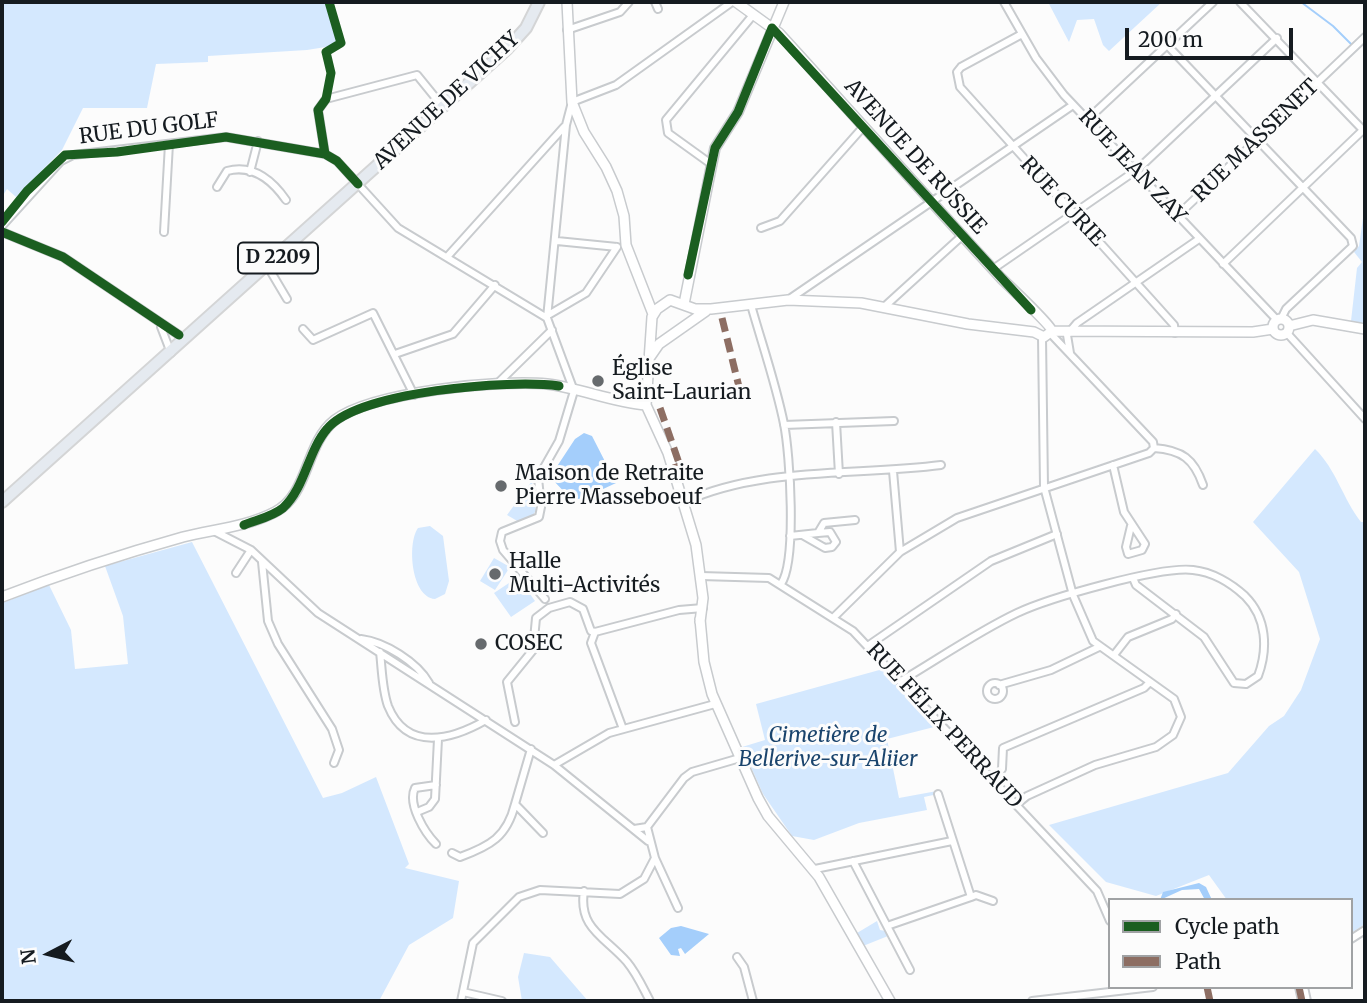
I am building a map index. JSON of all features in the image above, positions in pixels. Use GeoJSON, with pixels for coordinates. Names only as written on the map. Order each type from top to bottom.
{"type":"FeatureCollection","features":[{"type":"Feature","properties":{"kind":"main road","name":"AVENUE DE VICHY"},"geometry":{"type":"LineString","coordinates":[[2,502],[268,267],[518,38],[539,2]]}},
{"type":"Feature","properties":{"kind":"street"},"geometry":{"type":"LineString","coordinates":[[549,316],[586,293],[621,246],[624,216],[617,191],[606,167],[584,132],[572,102],[567,2]]}},
{"type":"Feature","properties":{"kind":"street"},"geometry":{"type":"LineString","coordinates":[[567,30],[620,12],[629,2]]}},
{"type":"Feature","properties":{"kind":"street"},"geometry":{"type":"LineString","coordinates":[[572,102],[616,85],[734,2]]}},
{"type":"Feature","properties":{"kind":"street","name":"AVENUE DE RUSSIE"},"geometry":{"type":"LineString","coordinates":[[734,2],[772,29],[864,126],[1031,310],[1044,330],[1070,353],[1153,442],[1154,448]]}},
{"type":"Feature","properties":{"kind":"street"},"geometry":{"type":"LineString","coordinates":[[687,321],[685,305],[715,148],[738,112],[784,2]]}},
{"type":"Feature","properties":{"kind":"street","name":"RUE JEAN ZAY"},"geometry":{"type":"LineString","coordinates":[[1004,2],[1036,58],[1073,105],[1277,322]]}},
{"type":"Feature","properties":{"kind":"street"},"geometry":{"type":"LineString","coordinates":[[1087,120],[1213,2]]}},
{"type":"Feature","properties":{"kind":"street"},"geometry":{"type":"LineString","coordinates":[[1223,264],[1363,130],[1240,2]]}},
{"type":"Feature","properties":{"kind":"street"},"geometry":{"type":"LineString","coordinates":[[711,164],[668,133],[666,120],[753,15]]}},
{"type":"Feature","properties":{"kind":"street","name":"RUE CURIE"},"geometry":{"type":"LineString","coordinates":[[1022,34],[960,68],[957,72],[960,87],[1174,325],[1175,332]]}},
{"type":"Feature","properties":{"kind":"street","name":"RUE MASSENET"},"geometry":{"type":"LineString","coordinates":[[1177,216],[1365,37]]}},
{"type":"Feature","properties":{"kind":"street"},"geometry":{"type":"LineString","coordinates":[[993,269],[1135,172],[1277,38]]}},
{"type":"Feature","properties":{"kind":"street"},"geometry":{"type":"LineString","coordinates":[[1167,45],[1351,238],[1353,246],[1286,309],[1277,322],[1278,334],[1287,329],[1322,321],[1365,329]]}},
{"type":"Feature","properties":{"kind":"street"},"geometry":{"type":"LineString","coordinates":[[443,107],[417,75],[326,99],[318,110],[325,154],[337,162],[398,228],[549,316]]}},
{"type":"Feature","properties":{"kind":"street"},"geometry":{"type":"LineString","coordinates":[[545,599],[503,551],[500,541],[502,532],[510,527],[531,522],[539,516],[541,507],[538,478],[559,441],[574,391],[549,316],[566,125],[572,102]]}},
{"type":"Feature","properties":{"kind":"street"},"geometry":{"type":"LineString","coordinates":[[788,300],[1073,105]]}},
{"type":"Feature","properties":{"kind":"street"},"geometry":{"type":"LineString","coordinates":[[447,257],[566,125]]}},
{"type":"Feature","properties":{"kind":"street"},"geometry":{"type":"LineString","coordinates":[[761,228],[780,221],[864,126]]}},
{"type":"Feature","properties":{"kind":"street","name":"RUE DU GOLF"},"geometry":{"type":"LineString","coordinates":[[2,230],[28,194],[66,158],[226,137],[325,154]]}},
{"type":"Feature","properties":{"kind":"street"},"geometry":{"type":"LineString","coordinates":[[250,172],[258,141]]}},
{"type":"Feature","properties":{"kind":"street"},"geometry":{"type":"LineString","coordinates":[[164,232],[169,144]]}},
{"type":"Feature","properties":{"kind":"street"},"geometry":{"type":"LineString","coordinates":[[217,187],[227,171],[235,169],[272,181],[286,200]]}},
{"type":"Feature","properties":{"kind":"street"},"geometry":{"type":"LineString","coordinates":[[2,230],[63,257],[160,325],[179,335]]}},
{"type":"Feature","properties":{"kind":"street"},"geometry":{"type":"LineString","coordinates":[[884,307],[963,235]]}},
{"type":"Feature","properties":{"kind":"street"},"geometry":{"type":"LineString","coordinates":[[1070,353],[1066,341],[1077,323],[1199,239]]}},
{"type":"Feature","properties":{"kind":"street"},"geometry":{"type":"LineString","coordinates":[[557,241],[621,246]]}},
{"type":"Feature","properties":{"kind":"street"},"geometry":{"type":"LineString","coordinates":[[621,246],[650,299],[653,319],[646,405],[659,432],[684,502],[701,576],[700,622],[704,662],[715,704],[768,816],[815,869],[890,1001]]}},
{"type":"Feature","properties":{"kind":"street"},"geometry":{"type":"LineString","coordinates":[[268,267],[287,299]]}},
{"type":"Feature","properties":{"kind":"street"},"geometry":{"type":"LineString","coordinates":[[395,354],[456,332],[495,285]]}},
{"type":"Feature","properties":{"kind":"street"},"geometry":{"type":"LineString","coordinates":[[653,319],[670,300],[710,309],[788,300],[884,307],[968,324],[1027,331],[1175,332],[1277,322],[1287,329],[1365,419]]}},
{"type":"Feature","properties":{"kind":"street"},"geometry":{"type":"LineString","coordinates":[[751,305],[784,425],[790,536],[788,570],[781,584]]}},
{"type":"Feature","properties":{"kind":"street"},"geometry":{"type":"LineString","coordinates":[[649,359],[659,344],[687,321],[710,309]]}},
{"type":"Feature","properties":{"kind":"street"},"geometry":{"type":"LineString","coordinates":[[303,329],[313,340],[371,313],[395,354],[414,395]]}},
{"type":"Feature","properties":{"kind":"street"},"geometry":{"type":"LineString","coordinates":[[653,319],[659,332],[673,334]]}},
{"type":"Feature","properties":{"kind":"street"},"geometry":{"type":"LineString","coordinates":[[160,325],[171,353]]}},
{"type":"Feature","properties":{"kind":"street"},"geometry":{"type":"LineString","coordinates":[[498,383],[552,330]]}},
{"type":"Feature","properties":{"kind":"street"},"geometry":{"type":"LineString","coordinates":[[1017,804],[1027,796],[1095,765],[1167,741],[1178,726],[1179,708],[1174,699],[1093,641],[1073,595],[1044,487],[1044,330]]}},
{"type":"Feature","properties":{"kind":"street"},"geometry":{"type":"LineString","coordinates":[[2,597],[64,574],[186,536],[232,528],[285,506],[321,436],[334,421],[388,400],[498,383],[545,384],[646,405]]}},
{"type":"Feature","properties":{"kind":"street"},"geometry":{"type":"LineString","coordinates":[[836,422],[839,474]]}},
{"type":"Feature","properties":{"kind":"street"},"geometry":{"type":"LineString","coordinates":[[784,425],[894,422]]}},
{"type":"Feature","properties":{"kind":"street"},"geometry":{"type":"LineString","coordinates":[[833,618],[900,552],[957,518],[1149,453],[1154,448],[1174,450],[1190,459],[1197,468],[1203,485]]}},
{"type":"Feature","properties":{"kind":"street"},"geometry":{"type":"LineString","coordinates":[[684,502],[713,491],[764,479],[893,471],[941,465]]}},
{"type":"Feature","properties":{"kind":"street"},"geometry":{"type":"LineString","coordinates":[[1113,465],[1122,504],[1131,527]]}},
{"type":"Feature","properties":{"kind":"street"},"geometry":{"type":"LineString","coordinates":[[893,471],[900,552]]}},
{"type":"Feature","properties":{"kind":"street"},"geometry":{"type":"LineString","coordinates":[[818,533],[824,523],[855,520]]}},
{"type":"Feature","properties":{"kind":"street"},"geometry":{"type":"LineString","coordinates":[[232,528],[242,543],[277,578],[318,613],[531,749],[648,841]]}},
{"type":"Feature","properties":{"kind":"street"},"geometry":{"type":"LineString","coordinates":[[215,531],[242,543]]}},
{"type":"Feature","properties":{"kind":"street"},"geometry":{"type":"LineString","coordinates":[[790,536],[803,534],[830,532],[836,542],[832,547],[825,548],[803,534]]}},
{"type":"Feature","properties":{"kind":"street"},"geometry":{"type":"LineString","coordinates":[[869,645],[1005,552],[1056,534]]}},
{"type":"Feature","properties":{"kind":"street"},"geometry":{"type":"LineString","coordinates":[[236,573],[251,551]]}},
{"type":"Feature","properties":{"kind":"street"},"geometry":{"type":"LineString","coordinates":[[262,562],[266,612],[271,630],[299,680],[332,729],[339,750],[334,763]]}},
{"type":"Feature","properties":{"kind":"street"},"geometry":{"type":"LineString","coordinates":[[901,681],[1015,614],[1133,578],[1164,571],[1195,570],[1221,579],[1252,604],[1264,631],[1265,646],[1258,676],[1245,684],[1234,683],[1204,637],[1136,585],[1133,578]]}},
{"type":"Feature","properties":{"kind":"street","name":"RUE FÉLIX PERRAUD"},"geometry":{"type":"LineString","coordinates":[[701,576],[760,576],[781,584],[869,645],[1097,891],[1108,916]]}},
{"type":"Feature","properties":{"kind":"street"},"geometry":{"type":"LineString","coordinates":[[265,583],[277,578]]}},
{"type":"Feature","properties":{"kind":"street"},"geometry":{"type":"LineString","coordinates":[[515,722],[507,682],[533,650],[536,618],[549,608],[570,602],[583,609],[591,631],[595,632],[701,608]]}},
{"type":"Feature","properties":{"kind":"street"},"geometry":{"type":"LineString","coordinates":[[1114,655],[1128,637],[1172,619],[1176,614]]}},
{"type":"Feature","properties":{"kind":"street"},"geometry":{"type":"LineString","coordinates":[[595,632],[591,643],[623,729]]}},
{"type":"Feature","properties":{"kind":"street"},"geometry":{"type":"LineString","coordinates":[[359,639],[380,643],[419,668],[432,687]]}},
{"type":"Feature","properties":{"kind":"street"},"geometry":{"type":"LineString","coordinates":[[999,685],[1051,670],[1099,647]]}},
{"type":"Feature","properties":{"kind":"street"},"geometry":{"type":"LineString","coordinates":[[380,652],[385,693],[392,714],[410,730],[438,739],[462,734],[486,720]]}},
{"type":"Feature","properties":{"kind":"street"},"geometry":{"type":"LineString","coordinates":[[994,779],[1002,769],[1003,748],[1144,688],[1150,682]]}},
{"type":"Feature","properties":{"kind":"street"},"geometry":{"type":"LineString","coordinates":[[554,765],[608,733],[715,704]]}},
{"type":"Feature","properties":{"kind":"street"},"geometry":{"type":"LineString","coordinates":[[417,812],[433,804],[438,739]]}},
{"type":"Feature","properties":{"kind":"street"},"geometry":{"type":"LineString","coordinates":[[452,853],[460,857],[495,842],[507,829],[531,749]]}},
{"type":"Feature","properties":{"kind":"street"},"geometry":{"type":"LineString","coordinates":[[633,829],[647,827],[692,772],[740,758]]}},
{"type":"Feature","properties":{"kind":"street"},"geometry":{"type":"LineString","coordinates":[[436,785],[415,788],[412,799],[428,836],[436,844]]}},
{"type":"Feature","properties":{"kind":"street"},"geometry":{"type":"LineString","coordinates":[[938,794],[971,897]]}},
{"type":"Feature","properties":{"kind":"street"},"geometry":{"type":"LineString","coordinates":[[515,804],[543,833]]}},
{"type":"Feature","properties":{"kind":"street"},"geometry":{"type":"LineString","coordinates":[[647,827],[648,841],[678,908]]}},
{"type":"Feature","properties":{"kind":"street"},"geometry":{"type":"LineString","coordinates":[[815,869],[952,841]]}},
{"type":"Feature","properties":{"kind":"street"},"geometry":{"type":"LineString","coordinates":[[461,1001],[473,943],[519,898],[540,890],[620,894],[644,879],[655,858]]}},
{"type":"Feature","properties":{"kind":"street"},"geometry":{"type":"LineString","coordinates":[[853,861],[910,970]]}},
{"type":"Feature","properties":{"kind":"street"},"geometry":{"type":"LineString","coordinates":[[584,891],[581,908],[588,924],[626,962],[650,1001]]}},
{"type":"Feature","properties":{"kind":"street"},"geometry":{"type":"LineString","coordinates":[[887,926],[976,895],[993,901]]}},
{"type":"Feature","properties":{"kind":"street"},"geometry":{"type":"LineString","coordinates":[[737,957],[744,967],[753,1001]]}},
{"type":"Feature","properties":{"kind":"street"},"geometry":{"type":"LineString","coordinates":[[1031,1001],[1129,989]]}},
{"type":"Feature","properties":{"kind":"street"},"geometry":{"type":"LineString","coordinates":[[463,992],[502,1001]]}},
{"type":"Feature","properties":{"kind":"street"},"geometry":{"type":"LineString","coordinates":[[1112,992],[1112,1001]]}},
{"type":"Feature","properties":{"kind":"green space"},"geometry":{"type":"Polygon","coordinates":[[[2,2],[326,2],[338,45],[307,50],[208,56],[208,62],[156,64],[147,108],[83,108],[62,150],[16,197],[7,189],[2,197],[2,2]]]}},
{"type":"Feature","properties":{"kind":"green space"},"geometry":{"type":"Polygon","coordinates":[[[1048,2],[1162,2],[1109,51],[1103,45],[1094,19],[1077,20],[1069,42],[1048,2]]]}},
{"type":"Feature","properties":{"kind":"green space"},"geometry":{"type":"Polygon","coordinates":[[[1365,204],[1365,324],[1351,321],[1357,268],[1362,262],[1354,252],[1359,246],[1365,204]]]}},
{"type":"Feature","properties":{"kind":"green space"},"geometry":{"type":"Polygon","coordinates":[[[1315,449],[1329,466],[1361,522],[1365,522],[1365,924],[1353,932],[1353,898],[1226,898],[1209,875],[1156,896],[1106,882],[1049,825],[1228,773],[1269,726],[1284,716],[1301,690],[1320,639],[1299,572],[1253,522],[1315,449]]]}},
{"type":"Feature","properties":{"kind":"green space"},"geometry":{"type":"Polygon","coordinates":[[[532,481],[536,510],[531,519],[519,522],[507,515],[532,481]]]}},
{"type":"Feature","properties":{"kind":"green space"},"geometry":{"type":"Polygon","coordinates":[[[430,526],[443,536],[449,581],[445,594],[435,599],[427,596],[416,580],[412,557],[418,528],[430,526]]]}},
{"type":"Feature","properties":{"kind":"green space"},"geometry":{"type":"Polygon","coordinates":[[[192,542],[323,798],[342,793],[376,777],[409,864],[405,868],[459,881],[453,918],[409,945],[379,1001],[2,1001],[2,603],[49,585],[71,630],[75,669],[128,664],[123,616],[105,566],[192,542]]]}},
{"type":"Feature","properties":{"kind":"green space","name":"Halle Multi-Activités"},"geometry":{"type":"Polygon","coordinates":[[[494,558],[510,567],[495,590],[480,581],[494,558]]]}},
{"type":"Feature","properties":{"kind":"green space"},"geometry":{"type":"Polygon","coordinates":[[[518,577],[535,601],[511,617],[494,593],[518,577]]]}},
{"type":"Feature","properties":{"kind":"green space","name":"Cimetière de Bellerive-sur-Aliier"},"geometry":{"type":"Polygon","coordinates":[[[883,669],[938,726],[887,739],[899,798],[937,791],[938,794],[924,797],[927,810],[859,823],[814,840],[792,836],[763,794],[742,747],[765,740],[756,704],[883,669]]]}},
{"type":"Feature","properties":{"kind":"green space"},"geometry":{"type":"Polygon","coordinates":[[[877,921],[880,930],[885,931],[888,936],[863,946],[857,933],[877,921]]]}},
{"type":"Feature","properties":{"kind":"green space"},"geometry":{"type":"Polygon","coordinates":[[[524,953],[550,957],[588,1001],[522,1001],[518,977],[524,953]]]}},
{"type":"Feature","properties":{"kind":"water"},"geometry":{"type":"Polygon","coordinates":[[[584,433],[592,436],[616,483],[584,498],[572,500],[550,477],[575,439],[584,433]]]}},
{"type":"Feature","properties":{"kind":"water"},"geometry":{"type":"Polygon","coordinates":[[[1199,883],[1206,887],[1211,898],[1204,898],[1199,889],[1182,890],[1161,898],[1163,892],[1199,883]]]}},
{"type":"Feature","properties":{"kind":"water"},"geometry":{"type":"Polygon","coordinates":[[[681,926],[709,934],[685,954],[681,948],[678,949],[680,956],[671,955],[659,938],[671,928],[681,926]]]}},
{"type":"Feature","properties":{"kind":"waterway"},"geometry":{"type":"LineString","coordinates":[[1301,2],[1333,26],[1352,45]]}},
{"type":"Feature","properties":{"kind":"marked path"},"geometry":{"type":"LineString","coordinates":[[722,318],[741,395]]}},
{"type":"Feature","properties":{"kind":"marked path"},"geometry":{"type":"LineString","coordinates":[[660,408],[680,466],[673,468]]}},
{"type":"Feature","properties":{"kind":"marked path"},"geometry":{"type":"LineString","coordinates":[[1207,989],[1210,1001]]}},
{"type":"Feature","properties":{"kind":"marked path"},"geometry":{"type":"LineString","coordinates":[[1299,989],[1302,1001]]}},
{"type":"Feature","properties":{"kind":"cycle path"},"geometry":{"type":"LineString","coordinates":[[325,154],[318,110],[326,99],[331,73],[326,52],[341,43],[329,2]]}},
{"type":"Feature","properties":{"kind":"cycle path"},"geometry":{"type":"LineString","coordinates":[[688,275],[715,148],[738,112],[772,28],[1031,310]]}},
{"type":"Feature","properties":{"kind":"cycle path"},"geometry":{"type":"LineString","coordinates":[[2,222],[27,191],[65,155],[117,152],[226,137],[325,154],[337,161],[358,184]]}},
{"type":"Feature","properties":{"kind":"cycle path"},"geometry":{"type":"LineString","coordinates":[[2,232],[63,257],[179,335]]}},
{"type":"Feature","properties":{"kind":"cycle path"},"geometry":{"type":"LineString","coordinates":[[244,525],[283,508],[296,490],[321,438],[327,429],[344,416],[370,405],[437,391],[507,384],[559,386]]}},
{"type":"Feature","properties":{"kind":"place","name":"Église Saint-Laurian"},"geometry":{"type":"Point","coordinates":[598,381]}},
{"type":"Feature","properties":{"kind":"place","name":"Maison de Retraite Pierre Masseboeuf"},"geometry":{"type":"Point","coordinates":[501,486]}},
{"type":"Feature","properties":{"kind":"place","name":"Halle Multi-Activités"},"geometry":{"type":"Point","coordinates":[495,574]}},
{"type":"Feature","properties":{"kind":"place","name":"COSEC"},"geometry":{"type":"Point","coordinates":[481,644]}}]}
